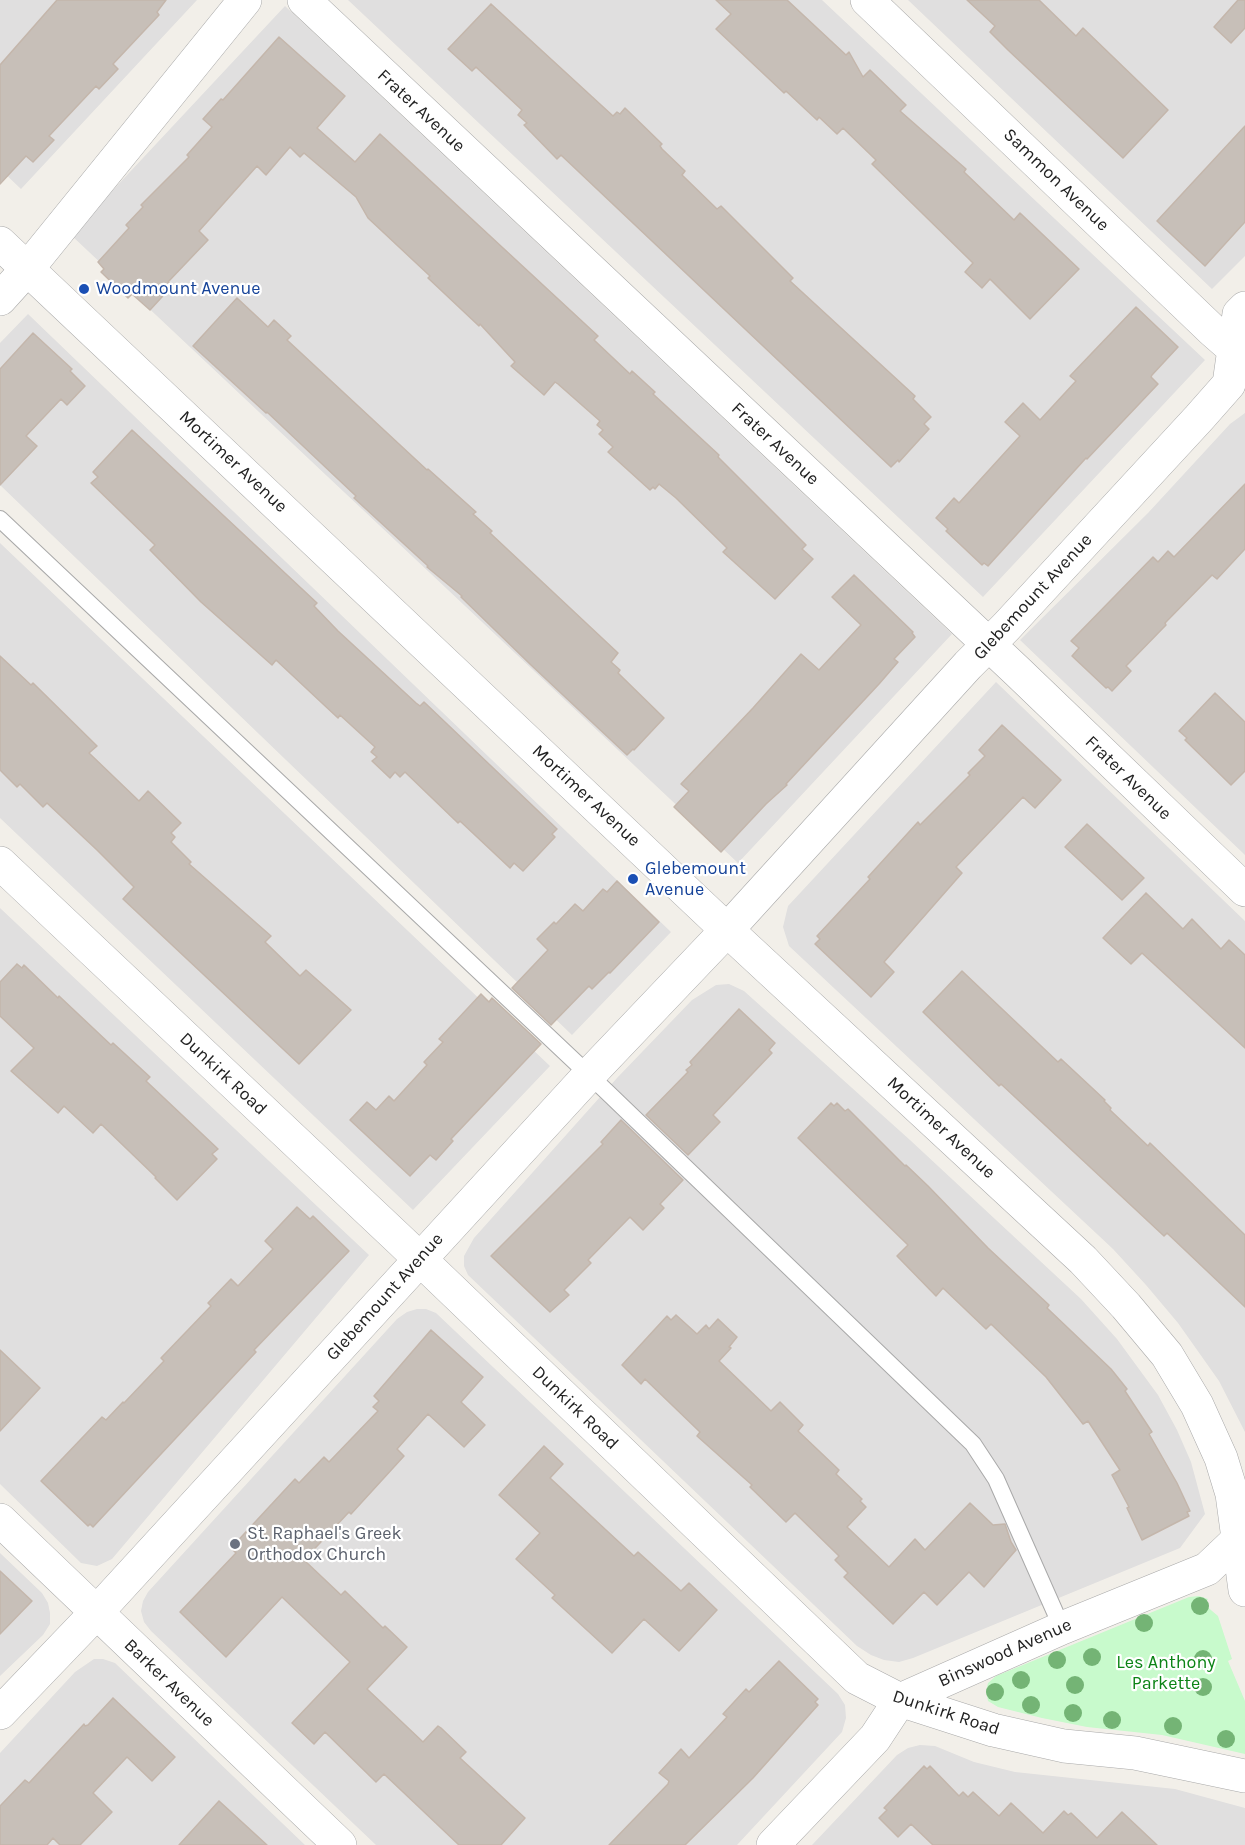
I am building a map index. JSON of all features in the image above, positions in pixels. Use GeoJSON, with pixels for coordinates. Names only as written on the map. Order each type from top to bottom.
{"type":"FeatureCollection","features":[{"type":"Feature","properties":{"kind":"street"},"geometry":{"type":"LineString","coordinates":[[0,299],[28,268],[245,0]]}},
{"type":"Feature","properties":{"kind":"street","name":"Frater Avenue"},"geometry":{"type":"LineString","coordinates":[[304,0],[1245,890]]}},
{"type":"Feature","properties":{"kind":"street","name":"Sammon Avenue"},"geometry":{"type":"LineString","coordinates":[[867,0],[1239,354]]}},
{"type":"Feature","properties":{"kind":"street","name":"Mortimer Avenue"},"geometry":{"type":"LineString","coordinates":[[0,243],[727,930],[1083,1260],[1160,1347],[1197,1405],[1221,1458],[1232,1494],[1242,1536],[1245,1590]]}},
{"type":"Feature","properties":{"kind":"street","name":"Glebemount Avenue"},"geometry":{"type":"LineString","coordinates":[[0,1713],[96,1613],[1228,384],[1239,354],[1239,314],[1245,308]]}},
{"type":"Feature","properties":{"kind":"street","name":"Dunkirk Road"},"geometry":{"type":"LineString","coordinates":[[0,863],[420,1259],[857,1678],[900,1700],[993,1730],[1064,1746],[1135,1753],[1245,1776]]}},
{"type":"Feature","properties":{"kind":"street","name":"Barker Avenue"},"geometry":{"type":"LineString","coordinates":[[0,1520],[340,1845]]}},
{"type":"Feature","properties":{"kind":"street","name":"Binswood Avenue"},"geometry":{"type":"LineString","coordinates":[[900,1700],[1062,1628],[1207,1569],[1242,1536]]}},
{"type":"Feature","properties":{"kind":"street"},"geometry":{"type":"LineString","coordinates":[[773,1845],[875,1738],[900,1700]]}},
{"type":"Feature","properties":{"kind":"lane"},"geometry":{"type":"LineString","coordinates":[[0,519],[589,1076],[973,1444],[996,1479],[1062,1628]]}},
{"type":"Feature","properties":{"kind":"shaded area"},"geometry":{"type":"Polygon","coordinates":[[[0,0],[197,0],[21,189],[0,169],[0,0]]]}},
{"type":"Feature","properties":{"kind":"shaded area"},"geometry":{"type":"Polygon","coordinates":[[[348,0],[822,0],[1205,360],[983,597],[348,0]]]}},
{"type":"Feature","properties":{"kind":"shaded area"},"geometry":{"type":"Polygon","coordinates":[[[908,0],[1245,0],[1245,256],[1212,289],[908,0]]]}},
{"type":"Feature","properties":{"kind":"shaded area"},"geometry":{"type":"Polygon","coordinates":[[[285,6],[952,634],[738,863],[71,235],[285,6]]]}},
{"type":"Feature","properties":{"kind":"shaded area"},"geometry":{"type":"Polygon","coordinates":[[[28,314],[671,932],[572,1035],[0,485],[0,343],[28,314]]]}},
{"type":"Feature","properties":{"kind":"shaded area"},"geometry":{"type":"Polygon","coordinates":[[[1245,413],[1245,855],[1020,640],[1148,513],[1230,424],[1245,413]]]}},
{"type":"Feature","properties":{"kind":"shaded area"},"geometry":{"type":"Polygon","coordinates":[[[0,543],[550,1066],[413,1210],[0,818],[0,543]]]}},
{"type":"Feature","properties":{"kind":"shaded area"},"geometry":{"type":"Polygon","coordinates":[[[996,682],[1245,921],[1245,1432],[1219,1381],[1178,1323],[1113,1249],[789,946],[783,927],[788,906],[996,682]]]}},
{"type":"Feature","properties":{"kind":"shaded area"},"geometry":{"type":"Polygon","coordinates":[[[0,908],[369,1255],[112,1559],[97,1566],[81,1563],[0,1484],[0,908]]]}},
{"type":"Feature","properties":{"kind":"shaded area"},"geometry":{"type":"Polygon","coordinates":[[[729,984],[744,991],[910,1140],[1081,1299],[1117,1339],[1158,1395],[1191,1462],[1205,1514],[1180,1548],[913,1658],[899,1662],[884,1660],[857,1646],[468,1275],[464,1266],[464,1256],[474,1238],[617,1078],[692,1000],[716,985],[729,984]]]}},
{"type":"Feature","properties":{"kind":"shaded area"},"geometry":{"type":"Polygon","coordinates":[[[417,1309],[426,1309],[436,1313],[838,1694],[845,1705],[846,1718],[842,1732],[737,1845],[376,1845],[144,1622],[141,1611],[148,1592],[397,1319],[417,1309]]]}},
{"type":"Feature","properties":{"kind":"shaded area"},"geometry":{"type":"Polygon","coordinates":[[[0,1553],[42,1593],[48,1603],[50,1624],[43,1635],[0,1676],[0,1553]]]}},
{"type":"Feature","properties":{"kind":"shaded area"},"geometry":{"type":"Polygon","coordinates":[[[94,1659],[115,1663],[305,1845],[0,1845],[0,1753],[75,1672],[94,1659]]]}},
{"type":"Feature","properties":{"kind":"shaded area"},"geometry":{"type":"Polygon","coordinates":[[[920,1745],[935,1746],[974,1762],[1015,1772],[1175,1789],[1245,1808],[1245,1845],[812,1845],[897,1755],[908,1748],[920,1745]]]}},
{"type":"Feature","properties":{"kind":"green space","name":"Les Anthony Parkette"},"geometry":{"type":"Polygon","coordinates":[[[1199,1596],[1208,1599],[1205,1605],[1218,1616],[1232,1659],[1228,1661],[1245,1701],[1245,1754],[1162,1735],[1087,1727],[1042,1718],[998,1707],[988,1701],[986,1691],[988,1683],[996,1676],[1189,1597],[1199,1596]]]}},
{"type":"Feature","properties":{"kind":"building"},"geometry":{"type":"Polygon","coordinates":[[[57,0],[166,0],[157,12],[159,15],[113,64],[118,69],[99,89],[96,86],[49,136],[54,140],[33,162],[26,156],[0,184],[0,65],[57,0]]]}},
{"type":"Feature","properties":{"kind":"building"},"geometry":{"type":"Polygon","coordinates":[[[716,0],[787,0],[846,55],[849,52],[863,77],[870,70],[906,105],[900,111],[966,169],[964,172],[1014,220],[1020,213],[1079,269],[1030,319],[990,279],[982,288],[965,272],[973,263],[872,164],[876,160],[843,128],[837,134],[819,117],[817,120],[786,91],[784,93],[716,29],[731,14],[716,0]]]}},
{"type":"Feature","properties":{"kind":"building"},"geometry":{"type":"Polygon","coordinates":[[[967,0],[1039,0],[1076,36],[1083,28],[1168,110],[1123,158],[990,32],[995,26],[967,0]]]}},
{"type":"Feature","properties":{"kind":"building"},"geometry":{"type":"Polygon","coordinates":[[[1238,0],[1245,0],[1245,28],[1231,43],[1214,27],[1238,0]]]}},
{"type":"Feature","properties":{"kind":"building"},"geometry":{"type":"Polygon","coordinates":[[[491,4],[613,116],[617,112],[620,114],[625,108],[662,144],[660,146],[662,149],[685,171],[682,175],[717,209],[721,206],[793,278],[790,281],[915,396],[913,399],[931,417],[924,424],[929,429],[899,462],[898,460],[891,467],[561,155],[557,159],[524,125],[527,123],[518,115],[522,110],[476,67],[472,71],[448,49],[491,4]]]}},
{"type":"Feature","properties":{"kind":"building"},"geometry":{"type":"Polygon","coordinates":[[[279,37],[345,96],[317,128],[355,162],[380,134],[598,336],[594,340],[630,374],[632,371],[655,392],[653,394],[719,455],[718,457],[806,545],[802,549],[813,559],[775,599],[723,552],[727,548],[676,498],[659,484],[655,489],[653,487],[650,490],[608,452],[613,447],[599,434],[603,430],[597,425],[600,421],[555,382],[544,395],[511,366],[515,362],[480,324],[479,326],[428,278],[430,276],[368,218],[356,197],[304,153],[300,157],[290,147],[266,175],[257,166],[199,231],[208,240],[168,282],[172,286],[150,310],[132,294],[128,298],[101,272],[104,269],[98,262],[129,228],[126,225],[143,207],[141,205],[189,157],[187,155],[212,127],[203,119],[279,37]]]}},
{"type":"Feature","properties":{"kind":"building"},"geometry":{"type":"Polygon","coordinates":[[[1245,126],[1245,222],[1205,266],[1157,221],[1245,126]]]}},
{"type":"Feature","properties":{"kind":"building"},"geometry":{"type":"Polygon","coordinates":[[[237,298],[268,327],[274,320],[291,336],[287,340],[427,470],[476,512],[473,514],[492,531],[490,533],[618,653],[611,662],[620,670],[618,673],[664,718],[634,750],[627,755],[531,665],[462,596],[427,567],[354,498],[356,496],[267,412],[193,346],[237,298]]]}},
{"type":"Feature","properties":{"kind":"building"},"geometry":{"type":"Polygon","coordinates":[[[1136,307],[1178,347],[1152,375],[1151,377],[1158,384],[1086,458],[988,566],[984,563],[982,565],[946,531],[948,529],[936,518],[954,498],[959,503],[1020,436],[1005,422],[1023,403],[1040,420],[1076,381],[1070,376],[1136,307]]]}},
{"type":"Feature","properties":{"kind":"building"},"geometry":{"type":"Polygon","coordinates":[[[33,333],[72,369],[70,371],[85,386],[67,405],[61,399],[26,436],[37,446],[0,485],[0,369],[33,333]]]}},
{"type":"Feature","properties":{"kind":"building"},"geometry":{"type":"Polygon","coordinates":[[[132,430],[317,603],[314,606],[338,631],[416,703],[420,706],[424,702],[557,829],[552,834],[555,837],[523,871],[514,863],[510,868],[460,821],[458,823],[405,772],[400,777],[395,772],[390,778],[372,761],[377,757],[371,752],[375,747],[340,715],[338,718],[276,660],[272,665],[201,602],[150,550],[155,545],[91,483],[98,477],[93,472],[132,430]]]}},
{"type":"Feature","properties":{"kind":"building"},"geometry":{"type":"Polygon","coordinates":[[[1245,484],[1245,549],[1217,579],[1212,575],[1165,623],[1166,625],[1126,666],[1131,671],[1112,691],[1106,688],[1072,656],[1079,648],[1071,641],[1153,557],[1158,562],[1168,551],[1174,557],[1245,484]]]}},
{"type":"Feature","properties":{"kind":"building"},"geometry":{"type":"Polygon","coordinates":[[[854,575],[913,632],[915,637],[894,659],[898,662],[879,684],[787,785],[721,852],[674,807],[689,791],[681,784],[801,654],[819,670],[861,625],[832,597],[854,575]]]}},
{"type":"Feature","properties":{"kind":"building"},"geometry":{"type":"Polygon","coordinates":[[[0,656],[31,685],[33,683],[97,746],[89,753],[139,801],[148,791],[181,823],[171,833],[175,837],[171,842],[191,862],[189,864],[271,936],[265,942],[300,976],[306,970],[351,1010],[299,1064],[123,899],[134,887],[97,850],[47,803],[43,807],[20,784],[17,787],[0,770],[0,656]]]}},
{"type":"Feature","properties":{"kind":"building"},"geometry":{"type":"Polygon","coordinates":[[[1215,693],[1245,722],[1245,771],[1231,785],[1185,740],[1187,738],[1179,731],[1215,693]]]}},
{"type":"Feature","properties":{"kind":"building"},"geometry":{"type":"Polygon","coordinates":[[[1002,725],[1061,780],[1035,808],[1023,797],[956,867],[962,873],[884,962],[894,972],[871,997],[815,944],[820,939],[817,936],[870,879],[868,877],[918,822],[920,825],[970,775],[968,773],[985,756],[979,750],[1002,725]]]}},
{"type":"Feature","properties":{"kind":"building"},"geometry":{"type":"Polygon","coordinates":[[[1087,824],[1144,878],[1122,900],[1065,847],[1087,824]]]}},
{"type":"Feature","properties":{"kind":"building"},"geometry":{"type":"Polygon","coordinates":[[[617,881],[659,922],[610,973],[592,989],[589,986],[551,1025],[512,988],[548,950],[537,939],[554,922],[556,924],[575,904],[583,911],[603,889],[607,892],[617,881]]]}},
{"type":"Feature","properties":{"kind":"building"},"geometry":{"type":"Polygon","coordinates":[[[1146,893],[1183,929],[1192,919],[1221,949],[1229,940],[1245,955],[1245,1048],[1142,953],[1131,964],[1103,938],[1146,893]]]}},
{"type":"Feature","properties":{"kind":"building"},"geometry":{"type":"Polygon","coordinates":[[[17,964],[22,968],[24,965],[58,998],[59,996],[111,1045],[113,1043],[150,1077],[146,1081],[218,1149],[212,1154],[217,1159],[177,1200],[101,1124],[93,1133],[64,1106],[58,1113],[11,1071],[34,1048],[0,1016],[0,982],[17,964]]]}},
{"type":"Feature","properties":{"kind":"building"},"geometry":{"type":"Polygon","coordinates":[[[962,971],[1058,1062],[1061,1059],[1105,1100],[1110,1110],[1148,1146],[1150,1143],[1245,1235],[1245,1307],[1167,1233],[1164,1236],[1001,1084],[999,1086],[923,1012],[962,971]]]}},
{"type":"Feature","properties":{"kind":"building"},"geometry":{"type":"Polygon","coordinates":[[[481,994],[489,1002],[492,998],[541,1044],[451,1139],[453,1141],[436,1160],[430,1155],[410,1176],[350,1120],[367,1102],[376,1110],[389,1096],[394,1101],[427,1065],[424,1062],[443,1042],[439,1039],[481,994]]]}},
{"type":"Feature","properties":{"kind":"building"},"geometry":{"type":"Polygon","coordinates":[[[739,1009],[775,1043],[769,1050],[772,1053],[713,1115],[720,1122],[688,1155],[646,1115],[688,1072],[686,1070],[692,1065],[690,1062],[739,1009]]]}},
{"type":"Feature","properties":{"kind":"building"},"geometry":{"type":"Polygon","coordinates":[[[831,1103],[834,1106],[837,1103],[845,1111],[848,1109],[1049,1305],[1047,1308],[1111,1369],[1127,1389],[1125,1391],[1152,1432],[1149,1434],[1177,1483],[1190,1511],[1187,1512],[1189,1516],[1142,1540],[1127,1508],[1129,1507],[1112,1475],[1120,1470],[1088,1421],[1083,1424],[1046,1377],[991,1324],[986,1329],[943,1288],[936,1296],[897,1256],[908,1245],[798,1138],[831,1103]]]}},
{"type":"Feature","properties":{"kind":"building"},"geometry":{"type":"Polygon","coordinates":[[[621,1120],[683,1180],[660,1204],[664,1208],[643,1230],[630,1217],[588,1260],[591,1263],[564,1290],[569,1295],[550,1312],[491,1256],[603,1144],[601,1142],[621,1120]]]}},
{"type":"Feature","properties":{"kind":"building"},"geometry":{"type":"Polygon","coordinates":[[[297,1207],[310,1219],[313,1216],[349,1251],[254,1350],[256,1352],[93,1527],[90,1524],[88,1526],[41,1481],[102,1417],[106,1420],[164,1361],[161,1358],[211,1306],[208,1303],[231,1279],[238,1286],[273,1249],[265,1241],[297,1207]]]}},
{"type":"Feature","properties":{"kind":"building"},"geometry":{"type":"Polygon","coordinates":[[[676,1315],[697,1334],[706,1325],[709,1329],[718,1319],[737,1337],[719,1361],[771,1411],[780,1402],[803,1425],[798,1431],[839,1470],[836,1474],[862,1499],[860,1501],[866,1507],[847,1527],[889,1567],[915,1539],[925,1550],[970,1503],[993,1525],[1005,1524],[1016,1550],[984,1587],[969,1572],[937,1605],[924,1592],[893,1624],[844,1577],[848,1573],[835,1560],[839,1556],[795,1513],[786,1522],[750,1487],[752,1485],[697,1436],[700,1432],[645,1379],[641,1384],[622,1365],[667,1316],[671,1320],[676,1315]]]}},
{"type":"Feature","properties":{"kind":"building"},"geometry":{"type":"Polygon","coordinates":[[[431,1330],[483,1377],[461,1402],[485,1425],[464,1447],[428,1414],[397,1449],[404,1456],[351,1514],[349,1512],[304,1560],[341,1595],[345,1591],[383,1628],[385,1626],[407,1647],[367,1689],[423,1742],[438,1726],[441,1728],[466,1752],[460,1758],[525,1818],[501,1845],[459,1845],[384,1774],[376,1782],[325,1732],[314,1744],[292,1723],[350,1662],[282,1597],[226,1657],[180,1612],[236,1553],[231,1548],[295,1479],[299,1483],[324,1457],[329,1462],[378,1411],[373,1407],[379,1401],[374,1396],[431,1330]]]}},
{"type":"Feature","properties":{"kind":"building"},"geometry":{"type":"Polygon","coordinates":[[[0,1350],[40,1388],[0,1431],[0,1350]]]}},
{"type":"Feature","properties":{"kind":"building"},"geometry":{"type":"Polygon","coordinates":[[[544,1446],[563,1464],[550,1478],[634,1556],[638,1552],[681,1591],[689,1583],[717,1610],[679,1651],[644,1619],[612,1653],[552,1598],[555,1595],[516,1559],[540,1533],[499,1495],[544,1446]]]}},
{"type":"Feature","properties":{"kind":"building"},"geometry":{"type":"Polygon","coordinates":[[[0,1571],[32,1601],[0,1634],[0,1571]]]}},
{"type":"Feature","properties":{"kind":"building"},"geometry":{"type":"Polygon","coordinates":[[[779,1661],[818,1699],[815,1702],[818,1705],[753,1778],[685,1845],[609,1845],[668,1784],[669,1781],[659,1773],[681,1749],[689,1758],[727,1717],[723,1714],[746,1689],[749,1692],[779,1661]]]}},
{"type":"Feature","properties":{"kind":"building"},"geometry":{"type":"Polygon","coordinates":[[[113,1698],[175,1757],[152,1781],[127,1757],[93,1793],[112,1812],[80,1845],[60,1845],[53,1838],[47,1845],[0,1845],[0,1806],[25,1780],[29,1783],[84,1724],[88,1725],[113,1698]]]}},
{"type":"Feature","properties":{"kind":"building"},"geometry":{"type":"Polygon","coordinates":[[[924,1766],[927,1769],[930,1766],[959,1796],[963,1792],[968,1797],[973,1792],[999,1816],[1011,1803],[1043,1833],[1064,1811],[1068,1815],[1071,1813],[1097,1838],[1122,1812],[1157,1845],[933,1845],[911,1824],[898,1837],[879,1818],[887,1810],[884,1808],[924,1766]]]}},
{"type":"Feature","properties":{"kind":"building"},"geometry":{"type":"Polygon","coordinates":[[[219,1801],[267,1845],[179,1845],[219,1801]]]}},
{"type":"Feature","properties":{"kind":"place","name":"Woodmount Avenue"},"geometry":{"type":"Point","coordinates":[84,289]}},
{"type":"Feature","properties":{"kind":"place","name":"Glebemount Avenue"},"geometry":{"type":"Point","coordinates":[633,879]}},
{"type":"Feature","properties":{"kind":"place","name":"St. Raphael's Greek Orthodox Church"},"geometry":{"type":"Point","coordinates":[235,1544]}}]}
